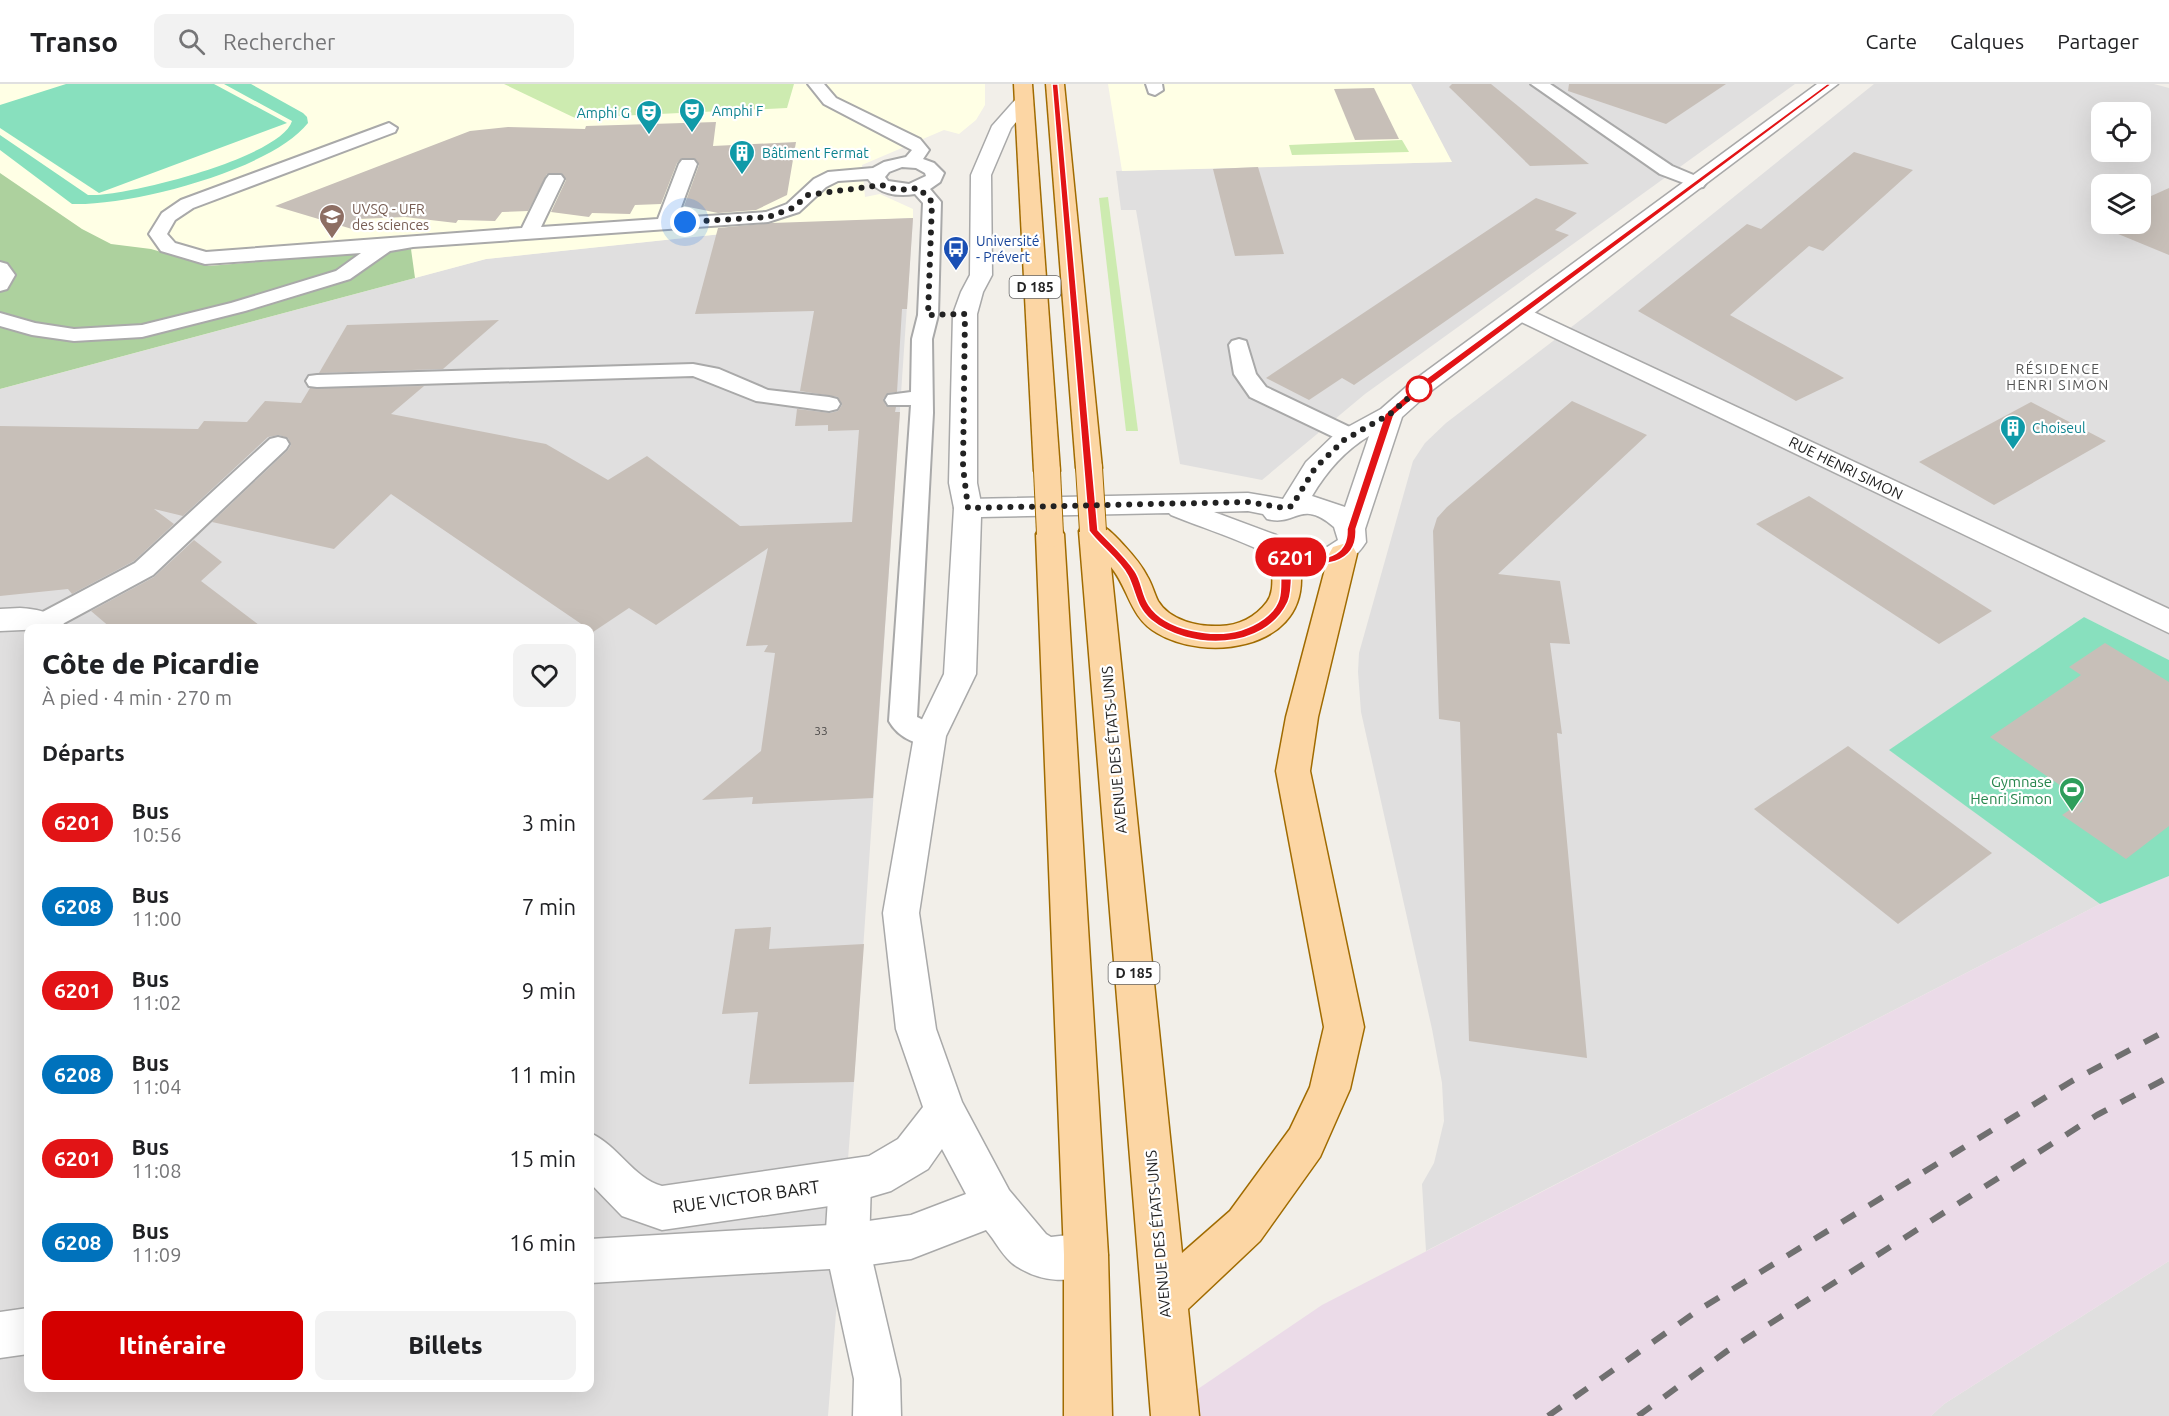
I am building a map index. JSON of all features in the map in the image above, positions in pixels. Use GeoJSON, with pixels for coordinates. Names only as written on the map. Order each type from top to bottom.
{"type":"FeatureCollection","features":[{"type":"Feature","properties":{"kind":"main road","name":"AVENUE DES ÉTATS-UNIS"},"geometry":{"type":"LineString","coordinates":[[1055,84],[1175,1416]]}},
{"type":"Feature","properties":{"kind":"main road","name":"D 185"},"geometry":{"type":"LineString","coordinates":[[1023,94],[1047,471],[1086,1256],[1088,1416]]}},
{"type":"Feature","properties":{"kind":"main road"},"geometry":{"type":"LineString","coordinates":[[1094,531],[1132,574],[1144,607],[1156,618],[1176,630],[1205,637],[1231,637],[1256,629],[1275,615],[1284,599],[1277,548]]}},
{"type":"Feature","properties":{"kind":"main road"},"geometry":{"type":"LineString","coordinates":[[1164,1300],[1245,1226],[1305,1143],[1330,1089],[1344,1027],[1293,771],[1295,744],[1337,590],[1347,541]]}},
{"type":"Feature","properties":{"kind":"street"},"geometry":{"type":"LineString","coordinates":[[1277,548],[1266,527],[1272,516],[1288,507],[1315,468],[1350,436],[1390,414],[1422,386],[1523,314],[1827,85]]}},
{"type":"Feature","properties":{"kind":"street"},"geometry":{"type":"LineString","coordinates":[[1023,94],[1002,126],[981,175],[981,275],[972,292],[965,314],[962,444],[963,483],[968,508],[960,674],[930,736],[901,913],[916,1029],[945,1111],[994,1205],[1030,1250],[1051,1259],[1086,1256]]}},
{"type":"Feature","properties":{"kind":"street","name":"RUE HENRI SIMON"},"geometry":{"type":"LineString","coordinates":[[1523,314],[2169,622]]}},
{"type":"Feature","properties":{"kind":"street"},"geometry":{"type":"LineString","coordinates":[[1168,504],[1307,561],[1327,561],[1347,541],[1390,414]]}},
{"type":"Feature","properties":{"kind":"street"},"geometry":{"type":"LineString","coordinates":[[968,508],[1248,502],[1288,507],[1306,504],[1328,509],[1345,519],[1347,541]]}},
{"type":"Feature","properties":{"kind":"street"},"geometry":{"type":"LineString","coordinates":[[0,620],[24,618],[42,624]]}},
{"type":"Feature","properties":{"kind":"street"},"geometry":{"type":"LineString","coordinates":[[876,1416],[877,1379],[847,1246],[850,1182],[876,1176],[913,1154],[945,1111]]}},
{"type":"Feature","properties":{"kind":"street","name":"RUE VICTOR BART"},"geometry":{"type":"LineString","coordinates":[[594,1158],[637,1201],[662,1208],[850,1182]]}},
{"type":"Feature","properties":{"kind":"street"},"geometry":{"type":"LineString","coordinates":[[594,1261],[847,1246],[911,1237],[994,1205]]}},
{"type":"Feature","properties":{"kind":"street"},"geometry":{"type":"LineString","coordinates":[[0,1335],[24,1332]]}},
{"type":"Feature","properties":{"kind":"lane"},"geometry":{"type":"LineString","coordinates":[[816,84],[830,100],[915,143],[921,150],[911,162]]}},
{"type":"Feature","properties":{"kind":"lane"},"geometry":{"type":"LineString","coordinates":[[1539,84],[1666,170],[1697,183]]}},
{"type":"Feature","properties":{"kind":"lane"},"geometry":{"type":"LineString","coordinates":[[389,128],[187,204],[168,217],[159,234],[168,247],[205,258],[384,246],[413,241],[768,217],[793,208],[808,195],[879,179],[891,165],[911,162],[922,164],[935,172],[934,178],[919,188],[898,190],[879,179]]}},
{"type":"Feature","properties":{"kind":"lane"},"geometry":{"type":"LineString","coordinates":[[665,224],[688,164]]}},
{"type":"Feature","properties":{"kind":"lane"},"geometry":{"type":"LineString","coordinates":[[529,233],[555,179]]}},
{"type":"Feature","properties":{"kind":"lane"},"geometry":{"type":"LineString","coordinates":[[919,188],[932,202],[928,315],[922,339],[922,398],[903,721],[917,731],[930,736]]}},
{"type":"Feature","properties":{"kind":"lane"},"geometry":{"type":"LineString","coordinates":[[0,319],[32,329],[74,335],[142,331],[238,307],[343,274],[384,246]]}},
{"type":"Feature","properties":{"kind":"lane"},"geometry":{"type":"LineString","coordinates":[[0,268],[5,275],[0,285]]}},
{"type":"Feature","properties":{"kind":"lane"},"geometry":{"type":"LineString","coordinates":[[928,315],[965,314]]}},
{"type":"Feature","properties":{"kind":"lane"},"geometry":{"type":"LineString","coordinates":[[1239,345],[1245,374],[1258,392],[1350,436]]}},
{"type":"Feature","properties":{"kind":"lane"},"geometry":{"type":"LineString","coordinates":[[317,381],[693,370],[711,374],[764,396],[829,404]]}},
{"type":"Feature","properties":{"kind":"lane"},"geometry":{"type":"LineString","coordinates":[[896,400],[922,398]]}},
{"type":"Feature","properties":{"kind":"lane"},"geometry":{"type":"LineString","coordinates":[[51,624],[144,569],[278,444]]}},
{"type":"Feature","properties":{"kind":"shaded area","name":"UVSQ - UFR des sciences"},"geometry":{"type":"Polygon","coordinates":[[[0,84],[985,84],[985,105],[976,120],[959,134],[944,130],[862,165],[865,197],[880,194],[913,209],[913,218],[843,221],[486,259],[0,389],[0,84]]]}},
{"type":"Feature","properties":{"kind":"shaded area"},"geometry":{"type":"Polygon","coordinates":[[[1108,84],[1411,84],[1452,162],[1122,171],[1108,84]]]}},
{"type":"Feature","properties":{"kind":"shaded area"},"geometry":{"type":"Polygon","coordinates":[[[1411,84],[1795,84],[1365,394],[1262,480],[1180,464],[1136,210],[1121,210],[1116,171],[1451,162],[1411,84]]]}},
{"type":"Feature","properties":{"kind":"shaded area"},"geometry":{"type":"Polygon","coordinates":[[[1874,84],[2154,84],[2169,88],[2169,660],[2084,617],[1890,750],[2100,904],[1426,1251],[1422,1184],[1434,1163],[1444,1121],[1442,1083],[1361,712],[1358,672],[1359,653],[1413,461],[1425,443],[1446,423],[1591,312],[1874,84]]]}},
{"type":"Feature","properties":{"kind":"shaded area"},"geometry":{"type":"Polygon","coordinates":[[[913,218],[854,1082],[828,1416],[0,1416],[0,389],[486,259],[843,221],[913,218]]]}},
{"type":"Feature","properties":{"kind":"shaded area"},"geometry":{"type":"Polygon","coordinates":[[[2169,876],[2169,1261],[1944,1404],[1931,1416],[1158,1416],[1322,1305],[2100,904],[2169,876]]]}},
{"type":"Feature","properties":{"kind":"shaded area"},"geometry":{"type":"Polygon","coordinates":[[[2169,1261],[2169,1416],[1931,1416],[1944,1404],[2169,1261]]]}},
{"type":"Feature","properties":{"kind":"green space"},"geometry":{"type":"Polygon","coordinates":[[[66,84],[214,84],[287,123],[99,193],[0,128],[0,105],[66,84]]]}},
{"type":"Feature","properties":{"kind":"green space"},"geometry":{"type":"Polygon","coordinates":[[[224,84],[251,84],[303,113],[308,123],[290,140],[264,156],[233,170],[163,192],[98,203],[72,204],[0,150],[0,135],[88,195],[134,189],[200,172],[233,161],[261,148],[282,135],[292,121],[224,84]]]}},
{"type":"Feature","properties":{"kind":"green space"},"geometry":{"type":"Polygon","coordinates":[[[504,84],[794,84],[787,108],[575,118],[504,84]]]}},
{"type":"Feature","properties":{"kind":"green space"},"geometry":{"type":"Polygon","coordinates":[[[1402,140],[1409,152],[1292,155],[1289,145],[1402,140]]]}},
{"type":"Feature","properties":{"kind":"green space"},"geometry":{"type":"Polygon","coordinates":[[[0,173],[82,229],[111,244],[151,249],[209,266],[411,249],[415,278],[0,389],[0,173]]]}},
{"type":"Feature","properties":{"kind":"green space"},"geometry":{"type":"Polygon","coordinates":[[[1108,197],[1138,431],[1126,431],[1099,198],[1108,197]]]}},
{"type":"Feature","properties":{"kind":"green space","name":"Gymnase Henri Simon"},"geometry":{"type":"Polygon","coordinates":[[[2084,617],[2169,660],[2169,876],[2100,904],[1889,750],[2084,617]]]}},
{"type":"Feature","properties":{"kind":"building"},"geometry":{"type":"Polygon","coordinates":[[[1452,84],[1491,84],[1589,164],[1530,166],[1449,87],[1452,84]]]}},
{"type":"Feature","properties":{"kind":"building"},"geometry":{"type":"Polygon","coordinates":[[[1569,84],[1726,84],[1666,124],[1568,91],[1569,84]]]}},
{"type":"Feature","properties":{"kind":"building"},"geometry":{"type":"Polygon","coordinates":[[[1374,88],[1399,139],[1355,140],[1334,89],[1374,88]]]}},
{"type":"Feature","properties":{"kind":"building","name":"Bâtiment Fermat"},"geometry":{"type":"Polygon","coordinates":[[[716,122],[713,146],[796,142],[787,195],[756,210],[718,213],[684,206],[699,165],[694,158],[682,158],[677,163],[661,204],[635,205],[630,214],[592,213],[589,217],[551,212],[566,180],[561,173],[547,174],[528,211],[502,212],[495,221],[458,220],[456,223],[405,217],[359,219],[352,229],[275,206],[470,131],[508,127],[585,129],[586,126],[716,122]]]}},
{"type":"Feature","properties":{"kind":"building"},"geometry":{"type":"Polygon","coordinates":[[[1854,152],[1913,170],[1823,251],[1809,246],[1730,315],[1844,378],[1796,401],[1638,311],[1747,224],[1761,229],[1854,152]]]}},
{"type":"Feature","properties":{"kind":"building"},"geometry":{"type":"Polygon","coordinates":[[[1258,167],[1284,254],[1235,256],[1213,169],[1258,167]]]}},
{"type":"Feature","properties":{"kind":"building"},"geometry":{"type":"Polygon","coordinates":[[[2169,188],[2169,255],[2118,234],[2151,234],[2151,196],[2169,188]]]}},
{"type":"Feature","properties":{"kind":"building"},"geometry":{"type":"Polygon","coordinates":[[[1536,198],[1577,213],[1555,230],[1569,235],[1354,385],[1342,378],[1309,400],[1266,378],[1536,198]]]}},
{"type":"Feature","properties":{"kind":"building"},"geometry":{"type":"Polygon","coordinates":[[[913,218],[907,309],[902,309],[897,392],[888,393],[883,399],[886,406],[896,407],[895,412],[900,412],[873,798],[752,804],[753,797],[702,800],[761,751],[775,653],[764,652],[768,645],[746,646],[768,548],[656,625],[629,608],[594,631],[594,624],[581,624],[391,494],[334,549],[212,522],[288,450],[291,445],[288,438],[279,435],[268,437],[183,516],[154,509],[174,524],[134,561],[72,594],[68,589],[0,596],[0,426],[198,429],[204,421],[247,422],[265,401],[301,403],[310,388],[424,386],[391,414],[546,444],[608,480],[647,456],[740,526],[852,522],[859,430],[828,431],[828,425],[795,426],[797,409],[830,413],[838,411],[842,405],[838,397],[800,391],[814,311],[695,314],[718,228],[772,223],[913,218]]]}},
{"type":"Feature","properties":{"kind":"building"},"geometry":{"type":"Polygon","coordinates":[[[499,320],[443,369],[319,373],[347,325],[499,320]]]}},
{"type":"Feature","properties":{"kind":"building"},"geometry":{"type":"Polygon","coordinates":[[[1572,401],[1647,435],[1498,574],[1560,581],[1570,644],[1550,643],[1562,734],[1557,733],[1587,1058],[1469,1041],[1460,722],[1439,719],[1433,531],[1437,518],[1447,507],[1572,401]]]}},
{"type":"Feature","properties":{"kind":"building","name":"Choiseul"},"geometry":{"type":"Polygon","coordinates":[[[2031,402],[2106,441],[1994,505],[1919,462],[2031,402]]]}},
{"type":"Feature","properties":{"kind":"building"},"geometry":{"type":"Polygon","coordinates":[[[1809,496],[1992,611],[1939,644],[1756,524],[1809,496]]]}},
{"type":"Feature","properties":{"kind":"building"},"geometry":{"type":"Polygon","coordinates":[[[194,540],[222,562],[201,581],[258,624],[106,624],[91,611],[154,577],[194,540]]]}},
{"type":"Feature","properties":{"kind":"building"},"geometry":{"type":"Polygon","coordinates":[[[2105,643],[2169,682],[2169,826],[2126,859],[2062,815],[2083,801],[1990,737],[2081,675],[2069,667],[2105,643]]]}},
{"type":"Feature","properties":{"kind":"building"},"geometry":{"type":"Polygon","coordinates":[[[1848,746],[1992,853],[1898,924],[1754,809],[1848,746]]]}},
{"type":"Feature","properties":{"kind":"building"},"geometry":{"type":"Polygon","coordinates":[[[771,927],[769,949],[864,944],[854,1082],[749,1084],[758,1012],[722,1014],[735,929],[771,927]]]}},
{"type":"Feature","properties":{"kind":"railway"},"geometry":{"type":"LineString","coordinates":[[1548,1416],[1697,1311],[2072,1081],[2169,1029]]}},
{"type":"Feature","properties":{"kind":"railway"},"geometry":{"type":"LineString","coordinates":[[1638,1416],[1727,1351],[2097,1115],[2169,1077]]}},
{"type":"Feature","properties":{"kind":"bus line","name":"6201"},"geometry":{"type":"LineString","coordinates":[[1055,84],[1094,531],[1132,574],[1144,607],[1156,618],[1176,630],[1205,637],[1231,637],[1256,629],[1275,615],[1284,599],[1287,556],[1307,561],[1327,561],[1343,554],[1352,542],[1352,529],[1390,414],[1422,386],[1523,314],[1829,84]]}},
{"type":"Feature","properties":{"kind":"place","name":"Amphi F"},"geometry":{"type":"Point","coordinates":[692,134]}},
{"type":"Feature","properties":{"kind":"place","name":"Amphi G"},"geometry":{"type":"Point","coordinates":[649,136]}},
{"type":"Feature","properties":{"kind":"place","name":"Bâtiment Fermat"},"geometry":{"type":"Point","coordinates":[742,176]}},
{"type":"Feature","properties":{"kind":"place","name":"UVSQ - UFR des sciences"},"geometry":{"type":"Point","coordinates":[332,240]}},
{"type":"Feature","properties":{"kind":"place","name":"Université - Prévert"},"geometry":{"type":"Point","coordinates":[956,272]}},
{"type":"Feature","properties":{"kind":"place","name":"Choiseul"},"geometry":{"type":"Point","coordinates":[2013,451]}},
{"type":"Feature","properties":{"kind":"place","name":"Gymnase Henri Simon"},"geometry":{"type":"Point","coordinates":[2072,813]}},
{"type":"Feature","properties":{"kind":"district","name":"RÉSIDENCE HENRI SIMON"},"geometry":{"type":"Point","coordinates":[2058,378]}},
{"type":"Feature","properties":{"kind":"route"},"geometry":{"type":"LineString","coordinates":[[685,222],[768,217],[793,208],[808,195],[881,185],[898,190],[919,188],[932,202],[928,315],[965,314],[962,434],[963,483],[968,508],[1248,502],[1284,508],[1292,506],[1315,468],[1344,440],[1390,414],[1422,386],[1419,389]]}}]}
